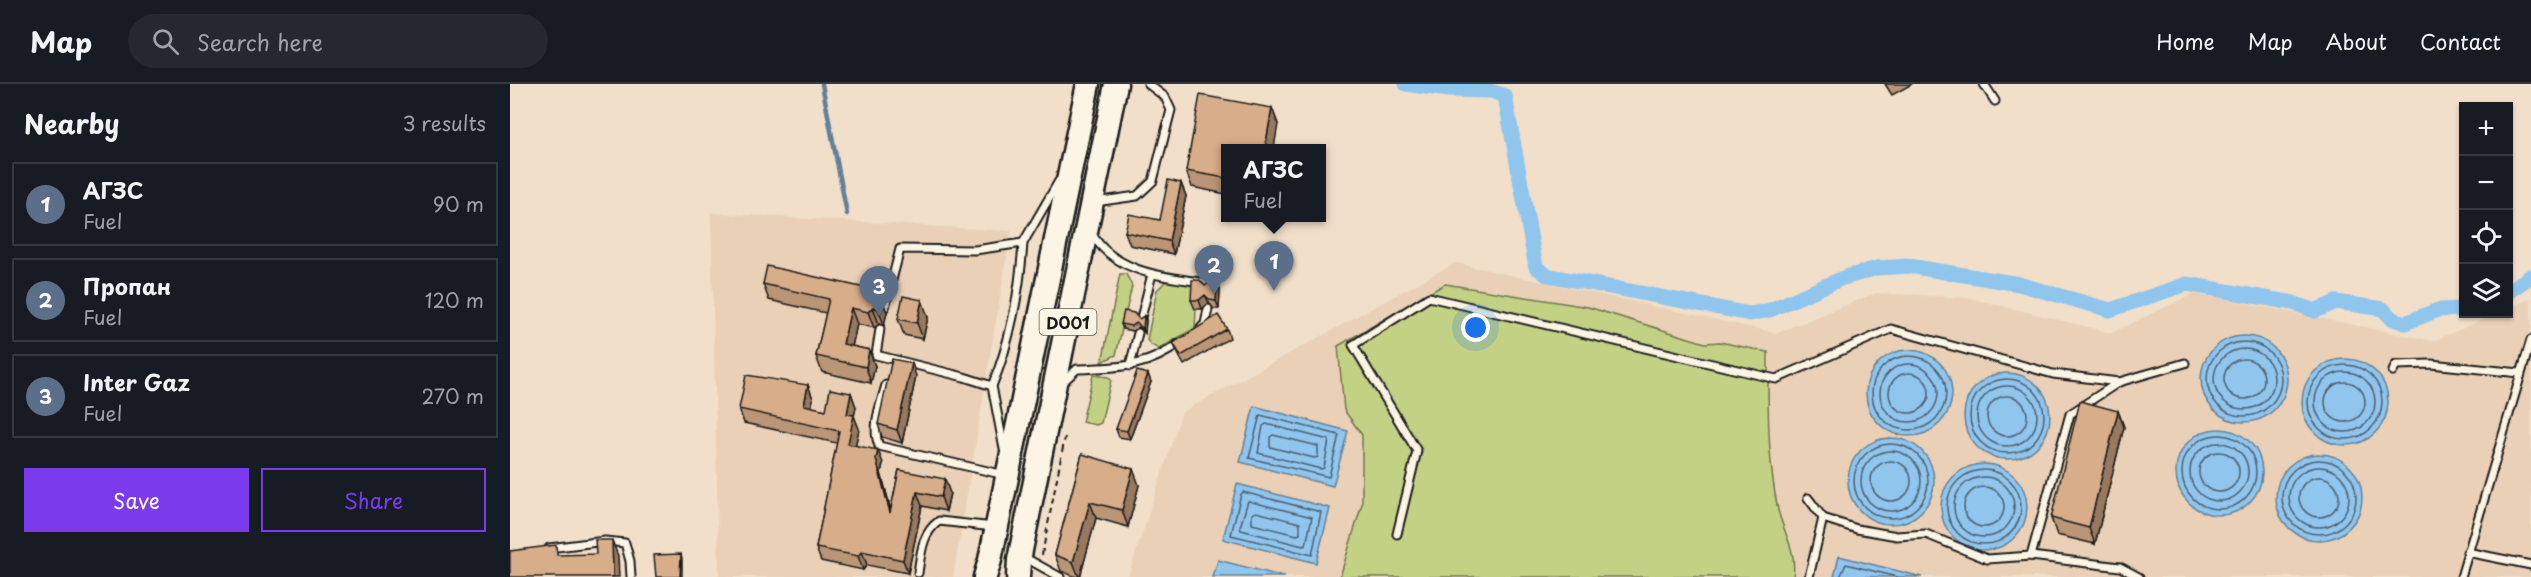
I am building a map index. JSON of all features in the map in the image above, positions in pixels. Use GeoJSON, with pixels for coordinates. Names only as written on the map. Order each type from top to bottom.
{"type":"FeatureCollection","features":[{"type":"Feature","properties":{"kind":"highway","name":"D001"},"geometry":{"type":"LineString","coordinates":[[988,569],[1088,84]]}},
{"type":"Feature","properties":{"kind":"highway","name":"D001"},"geometry":{"type":"LineString","coordinates":[[1019,564],[1116,84]]}},
{"type":"Feature","properties":{"kind":"highway"},"geometry":{"type":"LineString","coordinates":[[1042,307],[1069,313]]}},
{"type":"Feature","properties":{"kind":"lane"},"geometry":{"type":"LineString","coordinates":[[1092,202],[1137,196],[1153,181],[1171,110],[1166,97],[1148,84]]}},
{"type":"Feature","properties":{"kind":"lane"},"geometry":{"type":"LineString","coordinates":[[1984,84],[1995,100]]}},
{"type":"Feature","properties":{"kind":"lane"},"geometry":{"type":"LineString","coordinates":[[887,381],[875,426],[879,446],[1008,474],[992,386],[1003,361],[1021,270],[1023,243],[1073,158]]}},
{"type":"Feature","properties":{"kind":"lane"},"geometry":{"type":"LineString","coordinates":[[1087,226],[1100,247],[1114,259],[1152,274],[1209,284],[1209,289]]}},
{"type":"Feature","properties":{"kind":"lane"},"geometry":{"type":"LineString","coordinates":[[885,307],[900,249],[975,250],[1023,243]]}},
{"type":"Feature","properties":{"kind":"lane"},"geometry":{"type":"LineString","coordinates":[[1141,318],[1152,274]]}},
{"type":"Feature","properties":{"kind":"lane"},"geometry":{"type":"LineString","coordinates":[[1397,534],[1418,451],[1353,345],[1429,297],[1776,379],[1891,329],[2054,374],[2119,382]]}},
{"type":"Feature","properties":{"kind":"lane"},"geometry":{"type":"LineString","coordinates":[[1197,331],[1205,324],[1208,309]]}},
{"type":"Feature","properties":{"kind":"lane"},"geometry":{"type":"LineString","coordinates":[[880,330],[876,355],[992,386]]}},
{"type":"Feature","properties":{"kind":"lane"},"geometry":{"type":"LineString","coordinates":[[1130,366],[1138,333]]}},
{"type":"Feature","properties":{"kind":"lane"},"geometry":{"type":"LineString","coordinates":[[1053,391],[1077,369],[1130,366],[1162,356],[1188,337]]}},
{"type":"Feature","properties":{"kind":"lane"},"geometry":{"type":"LineString","coordinates":[[2461,577],[2531,339]]}},
{"type":"Feature","properties":{"kind":"lane"},"geometry":{"type":"LineString","coordinates":[[890,370],[893,359]]}},
{"type":"Feature","properties":{"kind":"lane"},"geometry":{"type":"LineString","coordinates":[[2031,556],[2070,414],[2119,382],[2186,363]]}},
{"type":"Feature","properties":{"kind":"lane"},"geometry":{"type":"LineString","coordinates":[[2393,371],[2396,365],[2431,364],[2520,373]]}},
{"type":"Feature","properties":{"kind":"lane"},"geometry":{"type":"LineString","coordinates":[[1808,498],[1823,518],[1857,529],[1897,536],[1926,534],[1987,559],[2031,556],[2120,567],[2139,577]]}},
{"type":"Feature","properties":{"kind":"lane"},"geometry":{"type":"LineString","coordinates":[[1809,577],[1823,518]]}},
{"type":"Feature","properties":{"kind":"lane"},"geometry":{"type":"LineString","coordinates":[[918,573],[929,528],[939,521],[997,527]]}},
{"type":"Feature","properties":{"kind":"lane"},"geometry":{"type":"LineString","coordinates":[[546,549],[605,541],[626,543],[631,577]]}},
{"type":"Feature","properties":{"kind":"lane"},"geometry":{"type":"LineString","coordinates":[[2467,552],[2531,564]]}},
{"type":"Feature","properties":{"kind":"lane"},"geometry":{"type":"LineString","coordinates":[[1019,564],[1060,577]]}},
{"type":"Feature","properties":{"kind":"shaded area"},"geometry":{"type":"Polygon","coordinates":[[[711,213],[1011,231],[953,577],[719,577],[711,213]]]}},
{"type":"Feature","properties":{"kind":"shaded area"},"geometry":{"type":"Polygon","coordinates":[[[1455,263],[1777,333],[1876,293],[1969,298],[2112,333],[2195,293],[2433,341],[2487,318],[2513,318],[2513,306],[2531,298],[2531,577],[1128,577],[1182,412],[1455,263]]]}},
{"type":"Feature","properties":{"kind":"green space"},"geometry":{"type":"Polygon","coordinates":[[[1120,274],[1126,274],[1132,286],[1116,355],[1102,362],[1120,274]]]}},
{"type":"Feature","properties":{"kind":"green space"},"geometry":{"type":"Polygon","coordinates":[[[1167,280],[1192,285],[1197,294],[1195,328],[1159,349],[1147,340],[1157,290],[1167,280]]]}},
{"type":"Feature","properties":{"kind":"green space"},"geometry":{"type":"Polygon","coordinates":[[[1445,284],[1588,307],[1705,343],[1720,342],[1768,352],[1769,431],[1774,490],[1778,510],[1792,551],[1793,577],[1340,577],[1362,504],[1362,435],[1344,410],[1338,346],[1445,284]]]}},
{"type":"Feature","properties":{"kind":"green space"},"geometry":{"type":"Polygon","coordinates":[[[1093,375],[1108,377],[1111,380],[1101,423],[1096,425],[1082,422],[1093,375]]]}},
{"type":"Feature","properties":{"kind":"water"},"geometry":{"type":"Polygon","coordinates":[[[2244,336],[2268,343],[2280,355],[2287,379],[2280,403],[2268,415],[2244,422],[2220,415],[2208,403],[2201,379],[2208,355],[2220,343],[2244,336]]]}},
{"type":"Feature","properties":{"kind":"water"},"geometry":{"type":"Polygon","coordinates":[[[1909,350],[1933,357],[1945,369],[1952,393],[1945,417],[1933,429],[1909,436],[1885,429],[1873,417],[1866,393],[1873,369],[1885,357],[1909,350]]]}},
{"type":"Feature","properties":{"kind":"water"},"geometry":{"type":"Polygon","coordinates":[[[2345,359],[2369,366],[2381,378],[2388,402],[2381,426],[2369,438],[2345,445],[2321,438],[2309,426],[2302,402],[2309,378],[2321,366],[2345,359]]]}},
{"type":"Feature","properties":{"kind":"water"},"geometry":{"type":"Polygon","coordinates":[[[2007,373],[2031,380],[2043,392],[2050,416],[2043,440],[2031,452],[2007,459],[1983,452],[1971,440],[1964,416],[1971,392],[1983,380],[2007,373]]]}},
{"type":"Feature","properties":{"kind":"water"},"geometry":{"type":"Polygon","coordinates":[[[1254,406],[1348,431],[1333,486],[1240,462],[1254,406]]]}},
{"type":"Feature","properties":{"kind":"water"},"geometry":{"type":"Polygon","coordinates":[[[2219,429],[2243,436],[2255,448],[2262,472],[2255,496],[2243,508],[2219,515],[2195,508],[2183,496],[2176,472],[2183,448],[2195,436],[2219,429]]]}},
{"type":"Feature","properties":{"kind":"water"},"geometry":{"type":"Polygon","coordinates":[[[1891,438],[1915,445],[1927,457],[1934,481],[1927,505],[1915,517],[1891,524],[1867,517],[1855,505],[1848,481],[1855,457],[1867,445],[1891,438]]]}},
{"type":"Feature","properties":{"kind":"water"},"geometry":{"type":"Polygon","coordinates":[[[2319,454],[2343,461],[2355,473],[2362,497],[2355,521],[2343,533],[2319,540],[2295,533],[2283,521],[2276,497],[2283,473],[2295,461],[2319,454]]]}},
{"type":"Feature","properties":{"kind":"water"},"geometry":{"type":"Polygon","coordinates":[[[1984,464],[2008,471],[2020,483],[2027,507],[2020,531],[2008,543],[1984,550],[1960,543],[1948,531],[1941,507],[1948,483],[1960,471],[1984,464]]]}},
{"type":"Feature","properties":{"kind":"water"},"geometry":{"type":"Polygon","coordinates":[[[1237,484],[1330,508],[1316,563],[1223,539],[1237,484]]]}},
{"type":"Feature","properties":{"kind":"water"},"geometry":{"type":"Polygon","coordinates":[[[1839,556],[1922,577],[1834,577],[1839,556]]]}},
{"type":"Feature","properties":{"kind":"water"},"geometry":{"type":"Polygon","coordinates":[[[1218,560],[1285,577],[1213,577],[1218,560]]]}},
{"type":"Feature","properties":{"kind":"building"},"geometry":{"type":"Polygon","coordinates":[[[1200,95],[1272,108],[1266,144],[1221,144],[1221,177],[1186,171],[1200,95]]]}},
{"type":"Feature","properties":{"kind":"building"},"geometry":{"type":"Polygon","coordinates":[[[1168,180],[1181,183],[1169,241],[1125,232],[1129,214],[1160,220],[1168,180]]]}},
{"type":"Feature","properties":{"kind":"building"},"geometry":{"type":"Polygon","coordinates":[[[767,266],[874,290],[876,295],[881,296],[878,309],[873,307],[868,312],[851,308],[843,344],[869,350],[866,367],[816,356],[829,299],[763,284],[767,266]]]}},
{"type":"Feature","properties":{"kind":"building"},"geometry":{"type":"Polygon","coordinates":[[[1192,280],[1200,280],[1205,286],[1211,281],[1217,281],[1216,301],[1210,300],[1205,295],[1199,300],[1191,300],[1192,280]]]}},
{"type":"Feature","properties":{"kind":"building"},"geometry":{"type":"Polygon","coordinates":[[[903,296],[922,300],[917,323],[898,319],[903,296]]]}},
{"type":"Feature","properties":{"kind":"building"},"geometry":{"type":"Polygon","coordinates":[[[1124,311],[1134,313],[1139,319],[1144,316],[1143,329],[1137,323],[1131,326],[1121,324],[1124,311]]]}},
{"type":"Feature","properties":{"kind":"building"},"geometry":{"type":"Polygon","coordinates":[[[1218,315],[1227,329],[1181,356],[1173,343],[1218,315]]]}},
{"type":"Feature","properties":{"kind":"building"},"geometry":{"type":"Polygon","coordinates":[[[892,359],[912,363],[897,430],[878,424],[892,359]]]}},
{"type":"Feature","properties":{"kind":"building"},"geometry":{"type":"Polygon","coordinates":[[[1137,371],[1148,374],[1127,431],[1116,429],[1137,371]]]}},
{"type":"Feature","properties":{"kind":"building"},"geometry":{"type":"Polygon","coordinates":[[[746,375],[808,385],[804,405],[826,410],[830,389],[851,393],[847,414],[854,415],[848,444],[878,450],[876,459],[890,513],[899,470],[945,479],[941,497],[917,492],[903,560],[862,551],[858,556],[816,548],[839,431],[739,409],[746,375]]]}},
{"type":"Feature","properties":{"kind":"building"},"geometry":{"type":"Polygon","coordinates":[[[2080,401],[2118,411],[2089,528],[2051,518],[2080,401]]]}},
{"type":"Feature","properties":{"kind":"building"},"geometry":{"type":"Polygon","coordinates":[[[1082,454],[1133,469],[1122,510],[1090,502],[1073,562],[1055,555],[1082,454]]]}},
{"type":"Feature","properties":{"kind":"building"},"geometry":{"type":"Polygon","coordinates":[[[595,540],[612,540],[613,577],[510,577],[510,551],[556,545],[557,555],[596,554],[595,540]]]}},
{"type":"Feature","properties":{"kind":"building"},"geometry":{"type":"Polygon","coordinates":[[[681,554],[680,577],[656,577],[654,555],[681,554]]]}},
{"type":"Feature","properties":{"kind":"waterway"},"geometry":{"type":"LineString","coordinates":[[822,84],[847,214]]}},
{"type":"Feature","properties":{"kind":"waterway"},"geometry":{"type":"LineString","coordinates":[[1406,84],[1448,90],[1491,91],[1505,96],[1536,267],[1547,275],[1750,314],[1770,310],[1843,278],[1877,268],[1909,266],[2019,284],[2110,310],[2187,284],[2293,303],[2315,311],[2336,302],[2383,309],[2391,318],[2405,323],[2438,310],[2459,309]]}},
{"type":"Feature","properties":{"kind":"waterway"},"geometry":{"type":"LineString","coordinates":[[2513,289],[2531,276]]}},
{"type":"Feature","properties":{"kind":"place","name":"АГЗС"},"geometry":{"type":"Point","coordinates":[1274,291]}},
{"type":"Feature","properties":{"kind":"place","name":"Пропан"},"geometry":{"type":"Point","coordinates":[1214,295]}},
{"type":"Feature","properties":{"kind":"place","name":"Inter Gaz"},"geometry":{"type":"Point","coordinates":[879,316]}}]}
